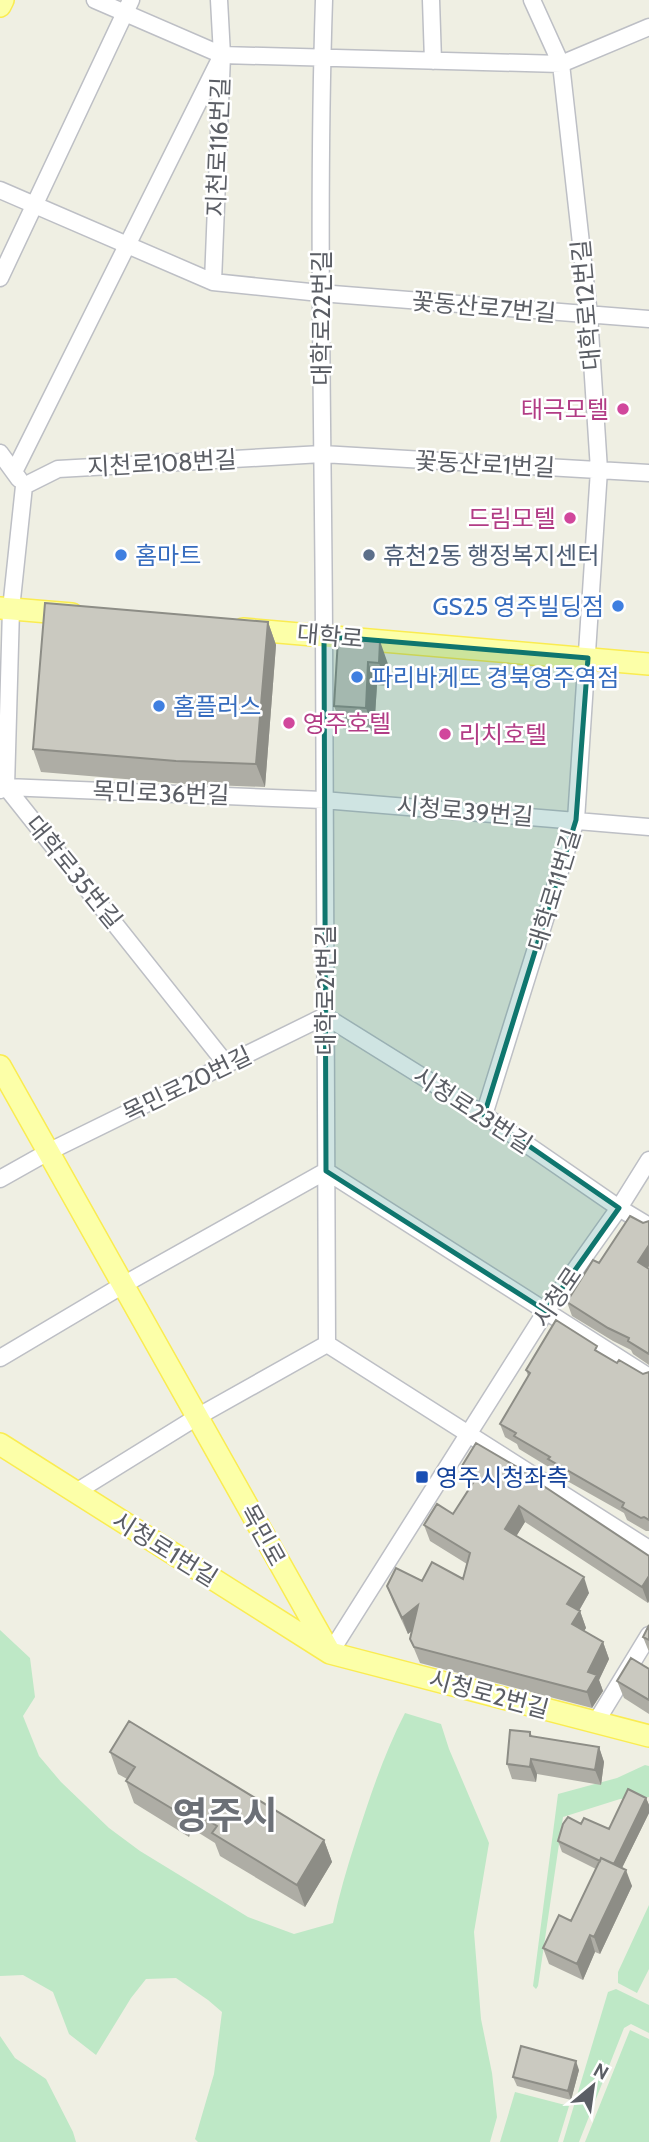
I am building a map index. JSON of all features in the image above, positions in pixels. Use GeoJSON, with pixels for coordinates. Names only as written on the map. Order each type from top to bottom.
{"type":"FeatureCollection","features":[{"type":"Feature","properties":{"kind":"main road"},"geometry":{"type":"LineString","coordinates":[[0,6],[3,0]]}},
{"type":"Feature","properties":{"kind":"main road"},"geometry":{"type":"LineString","coordinates":[[6,608],[93,616]]}},
{"type":"Feature","properties":{"kind":"main road","name":"대학로"},"geometry":{"type":"LineString","coordinates":[[229,628],[649,664]]}},
{"type":"Feature","properties":{"kind":"main road","name":"목민로"},"geometry":{"type":"LineString","coordinates":[[0,1066],[330,1653]]}},
{"type":"Feature","properties":{"kind":"main road","name":"시청로1번길"},"geometry":{"type":"LineString","coordinates":[[0,1444],[330,1653]]}},
{"type":"Feature","properties":{"kind":"main road","name":"시청로2번길"},"geometry":{"type":"LineString","coordinates":[[330,1653],[649,1736]]}},
{"type":"Feature","properties":{"kind":"street"},"geometry":{"type":"LineString","coordinates":[[95,0],[128,7],[222,55],[561,64],[649,27]]}},
{"type":"Feature","properties":{"kind":"street"},"geometry":{"type":"LineString","coordinates":[[219,0],[222,55]]}},
{"type":"Feature","properties":{"kind":"street","name":"대학로22번길"},"geometry":{"type":"LineString","coordinates":[[324,0],[320,293],[324,636]]}},
{"type":"Feature","properties":{"kind":"street"},"geometry":{"type":"LineString","coordinates":[[431,0],[433,61]]}},
{"type":"Feature","properties":{"kind":"street","name":"대학로12번길"},"geometry":{"type":"LineString","coordinates":[[532,0],[561,64],[589,315],[598,470],[588,658]]}},
{"type":"Feature","properties":{"kind":"street"},"geometry":{"type":"LineString","coordinates":[[0,278],[128,7]]}},
{"type":"Feature","properties":{"kind":"street","name":"지천로116번길"},"geometry":{"type":"LineString","coordinates":[[127,245],[222,55]]}},
{"type":"Feature","properties":{"kind":"street","name":"지천로116번길"},"geometry":{"type":"LineString","coordinates":[[213,282],[222,55]]}},
{"type":"Feature","properties":{"kind":"street"},"geometry":{"type":"LineString","coordinates":[[0,190],[213,282],[320,293]]}},
{"type":"Feature","properties":{"kind":"street"},"geometry":{"type":"LineString","coordinates":[[14,472],[127,245]]}},
{"type":"Feature","properties":{"kind":"street","name":"꽃동산로7번길"},"geometry":{"type":"LineString","coordinates":[[320,293],[649,318]]}},
{"type":"Feature","properties":{"kind":"street"},"geometry":{"type":"LineString","coordinates":[[0,453],[24,486],[6,608],[3,789]]}},
{"type":"Feature","properties":{"kind":"street","name":"꽃동산로1번길"},"geometry":{"type":"LineString","coordinates":[[322,454],[649,473]]}},
{"type":"Feature","properties":{"kind":"street","name":"지천로108번길"},"geometry":{"type":"LineString","coordinates":[[24,486],[58,469],[322,454]]}},
{"type":"Feature","properties":{"kind":"street","name":"대학로21번길"},"geometry":{"type":"LineString","coordinates":[[324,636],[327,1345]]}},
{"type":"Feature","properties":{"kind":"street","name":"대학로11번길"},"geometry":{"type":"LineString","coordinates":[[484,1115],[576,820],[588,658]]}},
{"type":"Feature","properties":{"kind":"street","name":"목민로36번길"},"geometry":{"type":"LineString","coordinates":[[3,789],[323,800]]}},
{"type":"Feature","properties":{"kind":"street","name":"대학로35번길"},"geometry":{"type":"LineString","coordinates":[[3,789],[227,1065]]}},
{"type":"Feature","properties":{"kind":"street","name":"시청로39번길"},"geometry":{"type":"LineString","coordinates":[[323,800],[649,827]]}},
{"type":"Feature","properties":{"kind":"street","name":"목민로20번길"},"geometry":{"type":"LineString","coordinates":[[48,1152],[325,1016]]}},
{"type":"Feature","properties":{"kind":"street","name":"시청로23번길"},"geometry":{"type":"LineString","coordinates":[[325,1016],[484,1115],[649,1226]]}},
{"type":"Feature","properties":{"kind":"street"},"geometry":{"type":"LineString","coordinates":[[0,1179],[48,1152]]}},
{"type":"Feature","properties":{"kind":"street","name":"시청로"},"geometry":{"type":"LineString","coordinates":[[330,1653],[546,1311],[619,1208],[649,1160]]}},
{"type":"Feature","properties":{"kind":"street"},"geometry":{"type":"LineString","coordinates":[[0,1358],[123,1285],[326,1171],[649,1377]]}},
{"type":"Feature","properties":{"kind":"street"},"geometry":{"type":"LineString","coordinates":[[76,1492],[197,1417],[327,1345],[649,1549]]}},
{"type":"Feature","properties":{"kind":"street"},"geometry":{"type":"LineString","coordinates":[[596,1722],[649,1635]]}},
{"type":"Feature","properties":{"kind":"highlighted area"},"geometry":{"type":"Polygon","coordinates":[[[324,636],[588,658],[576,820],[484,1115],[619,1208],[546,1311],[326,1171],[324,636]]]}},
{"type":"Feature","properties":{"kind":"green space"},"geometry":{"type":"Polygon","coordinates":[[[0,1630],[30,1658],[35,1697],[23,1716],[39,1756],[61,1782],[109,1828],[140,1851],[248,1917],[294,1934],[333,1923],[346,1871],[367,1807],[405,1713],[441,1724],[489,1843],[474,1932],[481,2019],[492,2073],[497,2117],[490,2142],[198,2142],[195,2139],[214,2074],[222,2012],[208,2000],[176,1978],[146,1979],[96,2055],[69,2034],[53,1992],[23,1975],[0,1976],[0,1630]]]}},
{"type":"Feature","properties":{"kind":"green space"},"geometry":{"type":"Polygon","coordinates":[[[645,1765],[649,1766],[649,1797],[620,1799],[563,1817],[536,1989],[533,1986],[558,1794],[617,1778],[645,1765]]]}},
{"type":"Feature","properties":{"kind":"green space"},"geometry":{"type":"Polygon","coordinates":[[[649,1905],[649,1969],[637,1993],[618,1983],[618,1972],[649,1905]]]}},
{"type":"Feature","properties":{"kind":"green space"},"geometry":{"type":"Polygon","coordinates":[[[616,1989],[649,2005],[649,2033],[631,2024],[624,2028],[579,2142],[563,2142],[608,1992],[616,1989]]]}},
{"type":"Feature","properties":{"kind":"green space"},"geometry":{"type":"Polygon","coordinates":[[[630,2030],[649,2039],[649,2142],[585,2142],[630,2030]]]}},
{"type":"Feature","properties":{"kind":"green space"},"geometry":{"type":"Polygon","coordinates":[[[0,2036],[15,2058],[46,2079],[76,2142],[0,2142],[0,2036]]]}},
{"type":"Feature","properties":{"kind":"green space"},"geometry":{"type":"Polygon","coordinates":[[[515,2092],[569,2106],[558,2142],[500,2142],[515,2092]]]}},
{"type":"Feature","properties":{"kind":"building","name":"홈플러스"},"geometry":{"type":"Polygon","coordinates":[[[45,603],[268,622],[256,764],[176,761],[33,749],[45,603]]]}},
{"type":"Feature","properties":{"kind":"building"},"geometry":{"type":"Polygon","coordinates":[[[338,639],[380,641],[379,663],[368,662],[366,708],[334,706],[338,639]]]}},
{"type":"Feature","properties":{"kind":"building"},"geometry":{"type":"Polygon","coordinates":[[[630,1216],[643,1223],[649,1221],[649,1245],[638,1262],[649,1269],[649,1354],[628,1341],[629,1338],[567,1302],[593,1260],[599,1263],[630,1216]]]}},
{"type":"Feature","properties":{"kind":"building"},"geometry":{"type":"Polygon","coordinates":[[[556,1320],[597,1346],[595,1350],[617,1363],[619,1360],[643,1374],[649,1372],[649,1520],[622,1507],[624,1503],[548,1459],[550,1457],[514,1436],[516,1433],[500,1424],[530,1373],[526,1370],[556,1320]]]}},
{"type":"Feature","properties":{"kind":"building"},"geometry":{"type":"Polygon","coordinates":[[[476,1443],[534,1477],[533,1479],[649,1556],[649,1576],[642,1587],[519,1506],[505,1529],[584,1577],[567,1604],[580,1611],[572,1624],[603,1642],[588,1672],[597,1675],[587,1692],[414,1647],[410,1639],[418,1605],[402,1618],[387,1586],[396,1568],[422,1581],[432,1562],[463,1579],[470,1553],[424,1525],[437,1504],[453,1514],[478,1475],[462,1466],[476,1443]]]}},
{"type":"Feature","properties":{"kind":"building"},"geometry":{"type":"Polygon","coordinates":[[[649,1625],[649,1640],[643,1637],[649,1625]]]}},
{"type":"Feature","properties":{"kind":"building"},"geometry":{"type":"Polygon","coordinates":[[[631,1658],[649,1669],[649,1700],[617,1681],[631,1658]]]}},
{"type":"Feature","properties":{"kind":"building"},"geometry":{"type":"Polygon","coordinates":[[[129,1721],[324,1840],[297,1885],[212,1833],[217,1826],[183,1805],[181,1814],[126,1781],[135,1767],[110,1752],[129,1721]]]}},
{"type":"Feature","properties":{"kind":"building"},"geometry":{"type":"Polygon","coordinates":[[[510,1730],[530,1732],[530,1736],[599,1747],[595,1770],[531,1759],[530,1767],[507,1764],[510,1730]]]}},
{"type":"Feature","properties":{"kind":"building"},"geometry":{"type":"Polygon","coordinates":[[[628,1789],[646,1798],[614,1864],[601,1858],[600,1861],[558,1841],[568,1817],[581,1824],[584,1818],[609,1829],[628,1789]]]}},
{"type":"Feature","properties":{"kind":"building"},"geometry":{"type":"Polygon","coordinates":[[[601,1858],[626,1870],[594,1937],[590,1935],[577,1964],[543,1948],[559,1915],[571,1921],[601,1858]]]}},
{"type":"Feature","properties":{"kind":"building"},"geometry":{"type":"Polygon","coordinates":[[[521,2046],[576,2061],[568,2091],[513,2077],[521,2046]]]}},
{"type":"Feature","properties":{"kind":"place","name":"태극모텔"},"geometry":{"type":"Point","coordinates":[623,409]}},
{"type":"Feature","properties":{"kind":"place","name":"드림모텔"},"geometry":{"type":"Point","coordinates":[570,518]}},
{"type":"Feature","properties":{"kind":"place","name":"홈마트"},"geometry":{"type":"Point","coordinates":[121,555]}},
{"type":"Feature","properties":{"kind":"place","name":"휴천2동 행정복지센터"},"geometry":{"type":"Point","coordinates":[369,555]}},
{"type":"Feature","properties":{"kind":"place","name":"GS25 영주빌딩점"},"geometry":{"type":"Point","coordinates":[618,606]}},
{"type":"Feature","properties":{"kind":"place","name":"파리바게뜨 경북영주역점"},"geometry":{"type":"Point","coordinates":[357,677]}},
{"type":"Feature","properties":{"kind":"place","name":"홈플러스"},"geometry":{"type":"Point","coordinates":[159,706]}},
{"type":"Feature","properties":{"kind":"place","name":"영주호텔"},"geometry":{"type":"Point","coordinates":[289,723]}},
{"type":"Feature","properties":{"kind":"place","name":"리치호텔"},"geometry":{"type":"Point","coordinates":[445,734]}},
{"type":"Feature","properties":{"kind":"place","name":"영주시청좌측"},"geometry":{"type":"Point","coordinates":[422,1477]}},
{"type":"Feature","properties":{"kind":"district","name":"영주시"},"geometry":{"type":"Point","coordinates":[225,1815]}}]}
